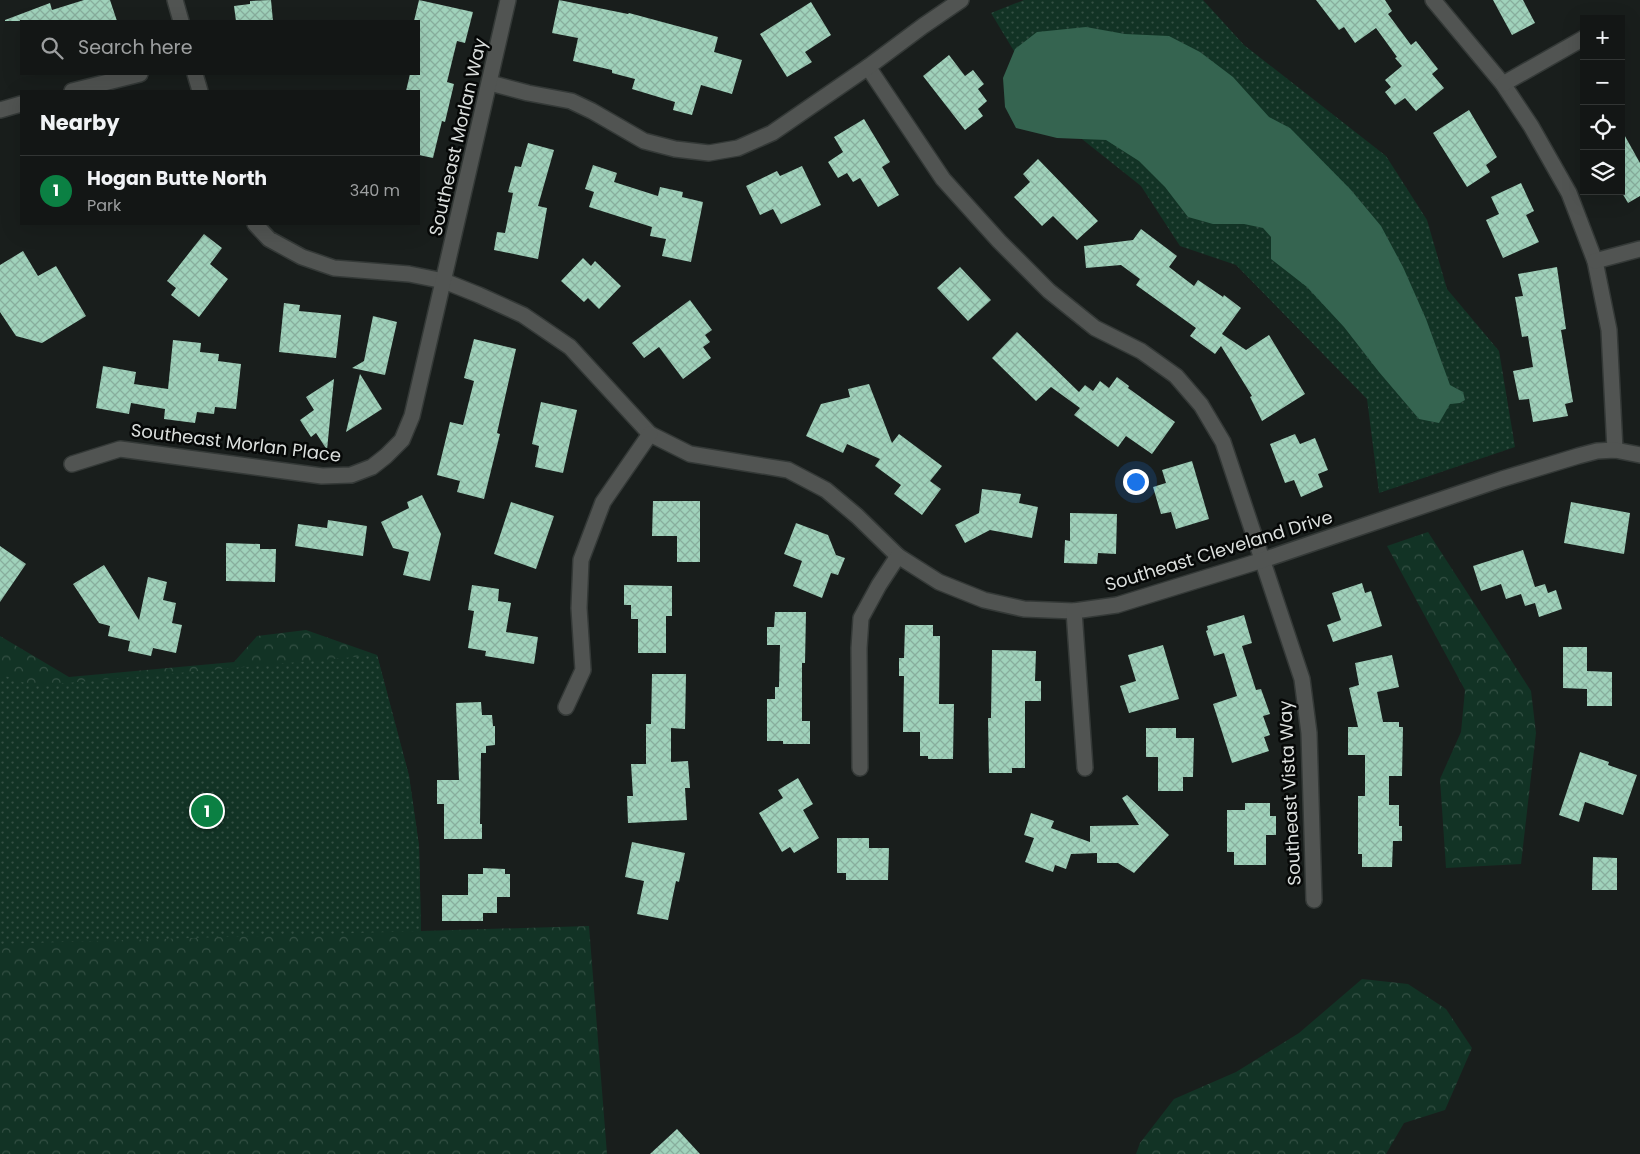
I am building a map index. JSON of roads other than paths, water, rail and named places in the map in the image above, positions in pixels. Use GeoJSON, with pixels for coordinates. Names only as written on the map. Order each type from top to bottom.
{"type":"FeatureCollection","features":[{"type":"Feature","properties":{"kind":"street"},"geometry":{"type":"LineString","coordinates":[[175,0],[181,20]]}},
{"type":"Feature","properties":{"kind":"street","name":"Southeast Morlan Way"},"geometry":{"type":"LineString","coordinates":[[444,282],[508,0]]}},
{"type":"Feature","properties":{"kind":"street"},"geometry":{"type":"LineString","coordinates":[[490,82],[528,93],[571,101],[644,141],[675,149],[709,153],[738,148],[772,132],[962,0]]}},
{"type":"Feature","properties":{"kind":"street"},"geometry":{"type":"LineString","coordinates":[[1433,0],[1503,84],[1539,140],[1569,193],[1595,261],[1609,330],[1615,450]]}},
{"type":"Feature","properties":{"kind":"street"},"geometry":{"type":"LineString","coordinates":[[1503,84],[1580,40]]}},
{"type":"Feature","properties":{"kind":"street","name":"Southeast Vista Way"},"geometry":{"type":"LineString","coordinates":[[868,67],[943,179],[1006,248],[1049,291],[1095,328],[1141,352],[1176,376],[1201,405],[1223,442],[1302,679],[1307,708],[1314,900]]}},
{"type":"Feature","properties":{"kind":"street"},"geometry":{"type":"LineString","coordinates":[[76,90],[136,75]]}},
{"type":"Feature","properties":{"kind":"street"},"geometry":{"type":"LineString","coordinates":[[195,75],[200,90]]}},
{"type":"Feature","properties":{"kind":"street"},"geometry":{"type":"LineString","coordinates":[[0,110],[20,104]]}},
{"type":"Feature","properties":{"kind":"street","name":"Southeast Cleveland Drive"},"geometry":{"type":"LineString","coordinates":[[257,225],[269,238],[302,257],[334,268],[409,274],[444,282],[523,315],[570,347],[650,434],[690,454],[788,470],[826,490],[857,516],[898,556],[940,582],[984,600],[1024,609],[1074,611],[1118,605],[1263,560],[1502,479],[1578,456],[1597,451],[1615,450],[1640,455]]}},
{"type":"Feature","properties":{"kind":"street"},"geometry":{"type":"LineString","coordinates":[[1595,261],[1640,248]]}},
{"type":"Feature","properties":{"kind":"street","name":"Southeast Morlan Place"},"geometry":{"type":"LineString","coordinates":[[72,464],[120,448],[322,476],[351,475],[372,467],[402,440],[412,416],[444,282]]}},
{"type":"Feature","properties":{"kind":"street"},"geometry":{"type":"LineString","coordinates":[[566,707],[583,670],[579,608],[581,560],[603,502],[650,434]]}},
{"type":"Feature","properties":{"kind":"street"},"geometry":{"type":"LineString","coordinates":[[860,768],[859,648],[861,618],[898,556]]}},
{"type":"Feature","properties":{"kind":"street"},"geometry":{"type":"LineString","coordinates":[[1074,611],[1085,768]]}},
{"type":"Feature","properties":{"kind":"place","name":"Hogan Butte North"},"geometry":{"type":"Point","coordinates":[207,811]}}]}
